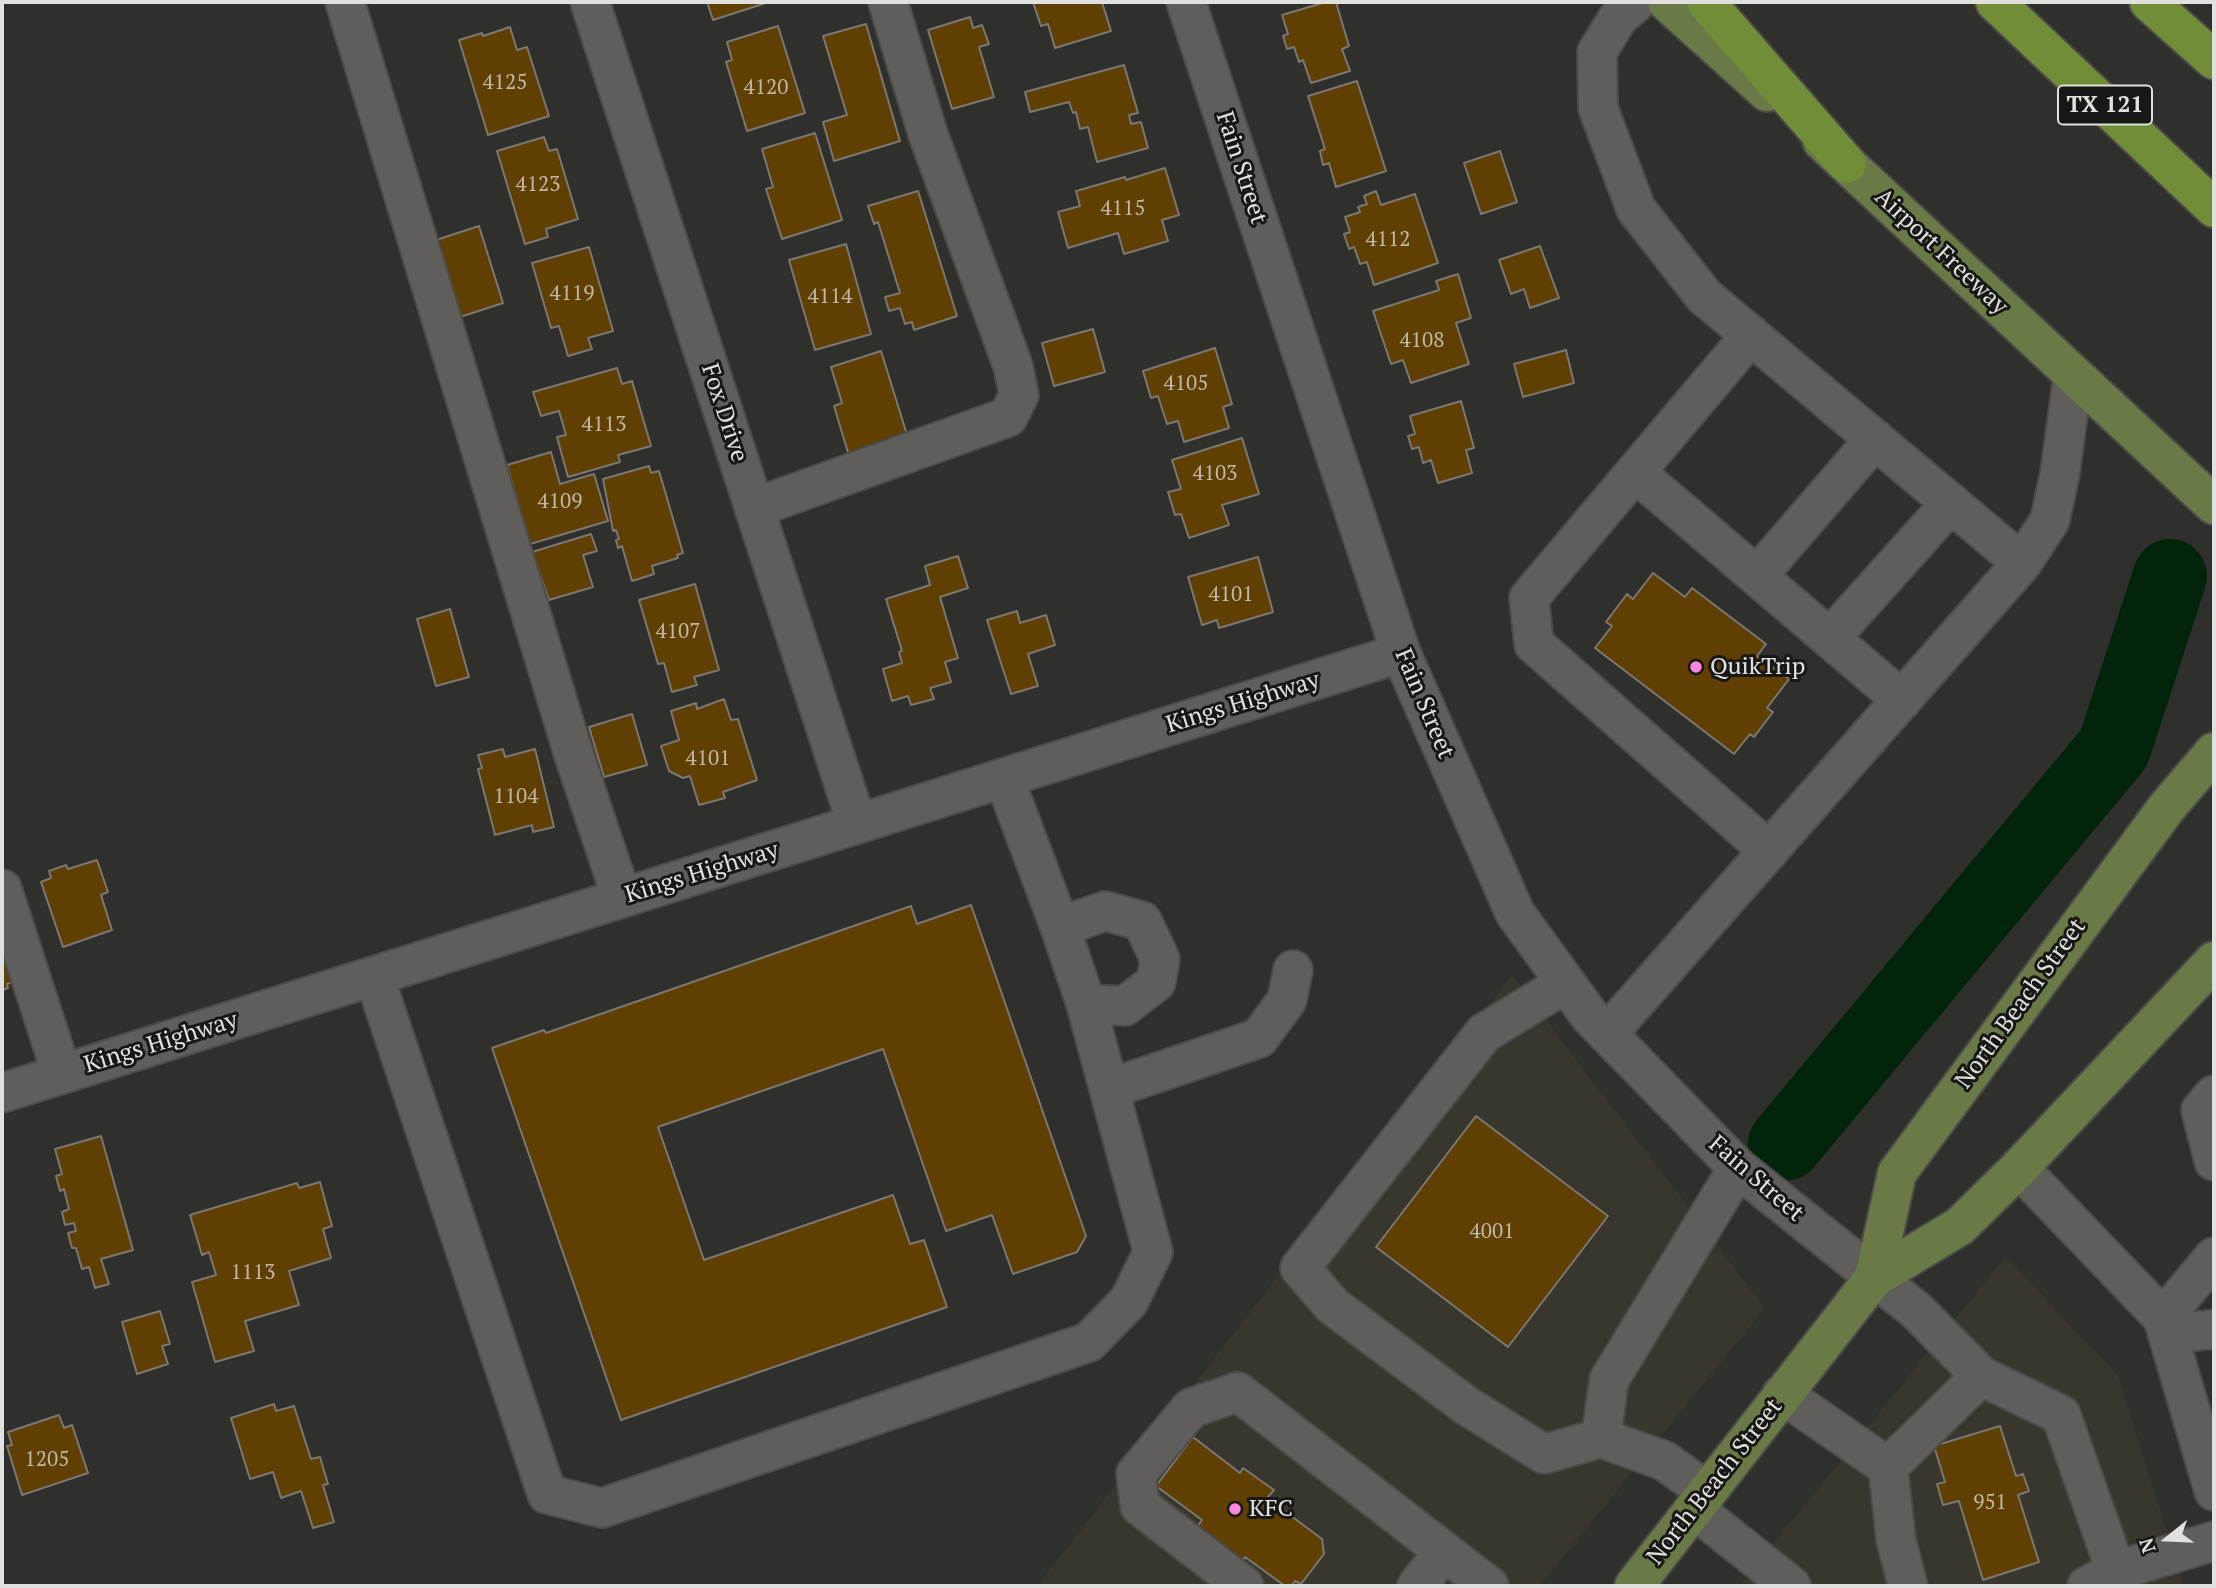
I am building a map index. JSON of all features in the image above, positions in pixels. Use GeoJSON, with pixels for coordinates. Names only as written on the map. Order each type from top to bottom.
{"type":"FeatureCollection","features":[{"type":"Feature","properties":{"kind":"highway"},"geometry":{"type":"LineString","coordinates":[[1706,2],[1847,164]]}},
{"type":"Feature","properties":{"kind":"highway","name":"TX 121"},"geometry":{"type":"LineString","coordinates":[[1995,2],[2214,208]]}},
{"type":"Feature","properties":{"kind":"highway"},"geometry":{"type":"LineString","coordinates":[[2149,2],[2214,60]]}},
{"type":"Feature","properties":{"kind":"main road","name":"Airport Freeway"},"geometry":{"type":"LineString","coordinates":[[1667,2],[1847,164],[2073,377],[2214,505]]}},
{"type":"Feature","properties":{"kind":"main road"},"geometry":{"type":"LineString","coordinates":[[2126,426],[2214,470]]}},
{"type":"Feature","properties":{"kind":"main road","name":"North Beach Street"},"geometry":{"type":"LineString","coordinates":[[1874,1278],[1897,1173],[2167,807],[2214,752]]}},
{"type":"Feature","properties":{"kind":"main road","name":"North Beach Street"},"geometry":{"type":"LineString","coordinates":[[1634,1586],[1874,1278],[1960,1226],[2019,1168],[2214,961]]}},
{"type":"Feature","properties":{"kind":"street"},"geometry":{"type":"LineString","coordinates":[[345,2],[565,726],[622,898]]}},
{"type":"Feature","properties":{"kind":"street","name":"Fox Drive"},"geometry":{"type":"LineString","coordinates":[[590,2],[857,824]]}},
{"type":"Feature","properties":{"kind":"street"},"geometry":{"type":"LineString","coordinates":[[754,508],[1008,417],[1018,395],[1013,366],[928,134],[888,2]]}},
{"type":"Feature","properties":{"kind":"street","name":"Fain Street"},"geometry":{"type":"LineString","coordinates":[[1186,2],[1401,653],[1515,913],[1589,1015],[1738,1168],[1917,1311],[1981,1376],[2061,1415],[2101,1578]]}},
{"type":"Feature","properties":{"kind":"street"},"geometry":{"type":"LineString","coordinates":[[1636,2],[1618,18],[1597,52],[1598,108],[1636,209],[1704,296],[2022,563]]}},
{"type":"Feature","properties":{"kind":"street"},"geometry":{"type":"LineString","coordinates":[[1751,335],[1529,598],[1534,644],[1769,852]]}},
{"type":"Feature","properties":{"kind":"street"},"geometry":{"type":"LineString","coordinates":[[1607,1034],[2022,563],[2050,520],[2060,473],[2073,377]]}},
{"type":"Feature","properties":{"kind":"street"},"geometry":{"type":"LineString","coordinates":[[1757,576],[1875,439]]}},
{"type":"Feature","properties":{"kind":"street"},"geometry":{"type":"LineString","coordinates":[[1635,472],[1902,700]]}},
{"type":"Feature","properties":{"kind":"street"},"geometry":{"type":"LineString","coordinates":[[1830,638],[1951,503]]}},
{"type":"Feature","properties":{"kind":"street","name":"Kings Highway"},"geometry":{"type":"LineString","coordinates":[[2,1093],[1401,653]]}},
{"type":"Feature","properties":{"kind":"street"},"geometry":{"type":"LineString","coordinates":[[374,976],[547,1494],[602,1508],[1089,1342],[1129,1301],[1153,1252],[1086,1004],[1060,927],[1003,778]]}},
{"type":"Feature","properties":{"kind":"street"},"geometry":{"type":"LineString","coordinates":[[2,889],[62,1074]]}},
{"type":"Feature","properties":{"kind":"street"},"geometry":{"type":"LineString","coordinates":[[1060,927],[1105,911],[1142,921],[1160,959],[1156,982],[1125,1006],[1086,1004]]}},
{"type":"Feature","properties":{"kind":"street"},"geometry":{"type":"LineString","coordinates":[[1109,1089],[1259,1038],[1287,1000],[1293,970]]}},
{"type":"Feature","properties":{"kind":"street"},"geometry":{"type":"LineString","coordinates":[[1566,983],[1485,1033],[1300,1268],[1333,1306],[1467,1406],[1544,1454],[1601,1438],[1665,1461],[1700,1500],[1791,1586]]}},
{"type":"Feature","properties":{"kind":"street"},"geometry":{"type":"LineString","coordinates":[[2214,1095],[2201,1110],[2214,1161]]}},
{"type":"Feature","properties":{"kind":"street"},"geometry":{"type":"LineString","coordinates":[[1601,1438],[1609,1380],[1738,1168]]}},
{"type":"Feature","properties":{"kind":"street"},"geometry":{"type":"LineString","coordinates":[[2019,1168],[2163,1318],[2188,1332],[2214,1329]]}},
{"type":"Feature","properties":{"kind":"street"},"geometry":{"type":"LineString","coordinates":[[2163,1318],[2214,1257]]}},
{"type":"Feature","properties":{"kind":"street"},"geometry":{"type":"LineString","coordinates":[[2163,1318],[2214,1491]]}},
{"type":"Feature","properties":{"kind":"street"},"geometry":{"type":"LineString","coordinates":[[1888,1467],[1981,1376]]}},
{"type":"Feature","properties":{"kind":"street"},"geometry":{"type":"LineString","coordinates":[[1244,1586],[1140,1506],[1136,1474],[1191,1408],[1238,1392],[1489,1586]]}},
{"type":"Feature","properties":{"kind":"street"},"geometry":{"type":"LineString","coordinates":[[1782,1394],[1888,1467],[1896,1540],[1908,1586]]}},
{"type":"Feature","properties":{"kind":"street"},"geometry":{"type":"LineString","coordinates":[[2101,1578],[2214,1541]]}},
{"type":"Feature","properties":{"kind":"street"},"geometry":{"type":"LineString","coordinates":[[1418,1586],[1444,1551]]}},
{"type":"Feature","properties":{"kind":"shaded area"},"geometry":{"type":"Polygon","coordinates":[[[1512,975],[1765,1308],[1540,1586],[1037,1586],[1512,975]]]}},
{"type":"Feature","properties":{"kind":"shaded area"},"geometry":{"type":"Polygon","coordinates":[[[2006,1256],[2118,1376],[2184,1586],[1739,1586],[2006,1256]]]}},
{"type":"Feature","properties":{"kind":"building"},"geometry":{"type":"Polygon","coordinates":[[[707,2],[769,2],[713,20],[707,2]]]}},
{"type":"Feature","properties":{"kind":"building"},"geometry":{"type":"Polygon","coordinates":[[[1033,2],[1102,2],[1111,31],[1055,48],[1048,24],[1041,26],[1033,2]]]}},
{"type":"Feature","properties":{"kind":"building"},"geometry":{"type":"Polygon","coordinates":[[[1326,2],[1336,2],[1349,46],[1342,49],[1350,71],[1311,83],[1303,60],[1299,62],[1294,47],[1287,49],[1283,36],[1288,34],[1282,15],[1326,2]]]}},
{"type":"Feature","properties":{"kind":"building"},"geometry":{"type":"Polygon","coordinates":[[[970,17],[973,28],[982,25],[989,44],[979,47],[994,97],[952,109],[928,30],[970,17]]]}},
{"type":"Feature","properties":{"kind":"building"},"geometry":{"type":"Polygon","coordinates":[[[866,24],[900,141],[834,161],[823,122],[847,115],[823,36],[866,24]]]}},
{"type":"Feature","properties":{"kind":"building"},"geometry":{"type":"Polygon","coordinates":[[[778,26],[805,113],[747,131],[726,62],[732,60],[727,42],[778,26]]]}},
{"type":"Feature","properties":{"kind":"building"},"geometry":{"type":"Polygon","coordinates":[[[510,27],[517,50],[527,47],[549,116],[488,135],[459,40],[510,27]]]}},
{"type":"Feature","properties":{"kind":"building"},"geometry":{"type":"Polygon","coordinates":[[[1124,65],[1138,113],[1129,115],[1131,124],[1141,122],[1148,148],[1097,162],[1088,127],[1080,129],[1076,112],[1073,113],[1069,102],[1030,112],[1025,92],[1124,65]]]}},
{"type":"Feature","properties":{"kind":"building"},"geometry":{"type":"Polygon","coordinates":[[[1357,81],[1386,171],[1336,187],[1329,163],[1323,165],[1320,151],[1325,149],[1308,96],[1357,81]]]}},
{"type":"Feature","properties":{"kind":"building"},"geometry":{"type":"Polygon","coordinates":[[[815,133],[842,220],[782,239],[766,189],[773,187],[762,149],[815,133]]]}},
{"type":"Feature","properties":{"kind":"building"},"geometry":{"type":"Polygon","coordinates":[[[544,137],[549,151],[557,149],[578,219],[546,229],[548,237],[525,244],[497,151],[544,137]]]}},
{"type":"Feature","properties":{"kind":"building"},"geometry":{"type":"Polygon","coordinates":[[[1500,151],[1517,202],[1481,214],[1464,163],[1500,151]]]}},
{"type":"Feature","properties":{"kind":"building"},"geometry":{"type":"Polygon","coordinates":[[[1165,168],[1179,215],[1162,220],[1168,241],[1124,254],[1118,233],[1068,248],[1058,212],[1080,206],[1076,191],[1165,168]]]}},
{"type":"Feature","properties":{"kind":"building"},"geometry":{"type":"Polygon","coordinates":[[[918,191],[957,316],[914,330],[912,322],[905,324],[900,308],[889,311],[885,297],[900,293],[878,222],[874,224],[868,206],[918,191]]]}},
{"type":"Feature","properties":{"kind":"building"},"geometry":{"type":"Polygon","coordinates":[[[1376,191],[1381,205],[1415,194],[1438,263],[1374,285],[1367,262],[1360,264],[1354,247],[1349,249],[1344,234],[1350,232],[1345,217],[1360,212],[1358,207],[1367,204],[1364,196],[1376,191]]]}},
{"type":"Feature","properties":{"kind":"building"},"geometry":{"type":"Polygon","coordinates":[[[479,226],[503,303],[460,317],[436,240],[479,226]]]}},
{"type":"Feature","properties":{"kind":"building"},"geometry":{"type":"Polygon","coordinates":[[[846,244],[871,334],[815,350],[789,260],[846,244]]]}},
{"type":"Feature","properties":{"kind":"building"},"geometry":{"type":"Polygon","coordinates":[[[1540,246],[1559,298],[1530,308],[1524,289],[1511,294],[1499,260],[1540,246]]]}},
{"type":"Feature","properties":{"kind":"building"},"geometry":{"type":"Polygon","coordinates":[[[589,247],[613,331],[588,338],[592,349],[568,356],[559,326],[551,328],[532,263],[589,247]]]}},
{"type":"Feature","properties":{"kind":"building"},"geometry":{"type":"Polygon","coordinates":[[[1458,274],[1471,318],[1456,323],[1469,364],[1411,383],[1403,360],[1391,364],[1373,311],[1439,290],[1436,281],[1458,274]]]}},
{"type":"Feature","properties":{"kind":"building"},"geometry":{"type":"Polygon","coordinates":[[[1093,329],[1105,372],[1054,386],[1042,343],[1093,329]]]}},
{"type":"Feature","properties":{"kind":"building"},"geometry":{"type":"Polygon","coordinates":[[[1215,348],[1232,404],[1223,407],[1229,428],[1184,442],[1178,421],[1167,424],[1158,396],[1151,398],[1143,371],[1215,348]]]}},
{"type":"Feature","properties":{"kind":"building"},"geometry":{"type":"Polygon","coordinates":[[[1566,350],[1574,383],[1523,397],[1514,364],[1566,350]]]}},
{"type":"Feature","properties":{"kind":"building"},"geometry":{"type":"Polygon","coordinates":[[[881,351],[908,438],[849,456],[834,406],[842,403],[831,367],[881,351]]]}},
{"type":"Feature","properties":{"kind":"building"},"geometry":{"type":"Polygon","coordinates":[[[617,368],[622,384],[632,381],[651,446],[618,455],[620,462],[568,477],[557,437],[566,435],[559,411],[541,416],[533,392],[617,368]]]}},
{"type":"Feature","properties":{"kind":"building"},"geometry":{"type":"Polygon","coordinates":[[[1461,401],[1474,448],[1466,450],[1472,473],[1438,483],[1431,460],[1423,463],[1419,447],[1412,449],[1408,436],[1415,434],[1410,416],[1461,401]]]}},
{"type":"Feature","properties":{"kind":"building"},"geometry":{"type":"Polygon","coordinates":[[[1242,438],[1259,494],[1222,505],[1229,525],[1189,538],[1181,514],[1175,515],[1168,492],[1181,489],[1172,460],[1242,438]]]}},
{"type":"Feature","properties":{"kind":"building"},"geometry":{"type":"Polygon","coordinates":[[[551,452],[560,484],[594,474],[608,521],[530,544],[507,465],[551,452]]]}},
{"type":"Feature","properties":{"kind":"building"},"geometry":{"type":"Polygon","coordinates":[[[649,466],[651,473],[659,471],[683,553],[677,555],[678,558],[652,566],[654,574],[632,581],[622,546],[618,548],[616,530],[613,531],[603,479],[649,466]]]}},
{"type":"Feature","properties":{"kind":"building"},"geometry":{"type":"Polygon","coordinates":[[[591,534],[597,551],[583,555],[593,587],[549,600],[532,552],[591,534]]]}},
{"type":"Feature","properties":{"kind":"building"},"geometry":{"type":"Polygon","coordinates":[[[958,556],[968,588],[940,597],[958,658],[945,662],[951,682],[930,688],[934,699],[911,705],[908,696],[892,701],[883,669],[902,663],[899,652],[902,651],[886,599],[930,585],[925,566],[958,556]]]}},
{"type":"Feature","properties":{"kind":"building"},"geometry":{"type":"Polygon","coordinates":[[[1258,557],[1273,612],[1219,628],[1217,620],[1202,625],[1188,577],[1258,557]]]}},
{"type":"Feature","properties":{"kind":"building","name":"QuikTrip"},"geometry":{"type":"Polygon","coordinates":[[[1653,573],[1685,597],[1692,588],[1766,644],[1757,656],[1789,679],[1767,708],[1773,712],[1754,737],[1750,734],[1734,754],[1595,648],[1612,626],[1606,622],[1627,594],[1633,599],[1653,573]]]}},
{"type":"Feature","properties":{"kind":"building"},"geometry":{"type":"Polygon","coordinates":[[[695,584],[719,670],[694,677],[697,685],[672,692],[664,663],[658,664],[639,600],[695,584]]]}},
{"type":"Feature","properties":{"kind":"building"},"geometry":{"type":"Polygon","coordinates":[[[450,609],[469,677],[436,686],[417,619],[450,609]]]}},
{"type":"Feature","properties":{"kind":"building"},"geometry":{"type":"Polygon","coordinates":[[[1017,611],[1020,623],[1046,615],[1055,645],[1028,654],[1038,686],[1011,694],[987,620],[1017,611]]]}},
{"type":"Feature","properties":{"kind":"building"},"geometry":{"type":"Polygon","coordinates":[[[724,699],[731,720],[738,719],[757,780],[723,792],[725,798],[699,805],[690,776],[683,778],[669,771],[661,746],[679,740],[671,711],[696,703],[697,709],[724,699]]]}},
{"type":"Feature","properties":{"kind":"building"},"geometry":{"type":"Polygon","coordinates":[[[632,714],[647,765],[604,777],[589,727],[632,714]]]}},
{"type":"Feature","properties":{"kind":"building"},"geometry":{"type":"Polygon","coordinates":[[[503,749],[505,757],[535,749],[554,827],[533,832],[532,825],[495,835],[478,769],[482,768],[478,755],[503,749]]]}},
{"type":"Feature","properties":{"kind":"building"},"geometry":{"type":"Polygon","coordinates":[[[97,860],[108,892],[101,895],[112,930],[63,947],[41,882],[51,878],[49,871],[66,865],[68,869],[97,860]]]}},
{"type":"Feature","properties":{"kind":"building"},"geometry":{"type":"Polygon","coordinates":[[[971,905],[1086,1236],[1077,1252],[1013,1274],[992,1215],[946,1231],[883,1049],[658,1127],[704,1260],[893,1195],[910,1244],[924,1240],[947,1307],[621,1420],[492,1048],[544,1030],[546,1033],[911,906],[917,924],[971,905]]]}},
{"type":"Feature","properties":{"kind":"building"},"geometry":{"type":"Polygon","coordinates":[[[2,929],[16,981],[7,984],[8,988],[2,990],[2,929]]]}},
{"type":"Feature","properties":{"kind":"building"},"geometry":{"type":"Polygon","coordinates":[[[1476,1116],[1608,1216],[1508,1347],[1376,1247],[1476,1116]]]}},
{"type":"Feature","properties":{"kind":"building"},"geometry":{"type":"Polygon","coordinates":[[[101,1136],[133,1250],[101,1259],[109,1284],[95,1288],[89,1267],[82,1269],[76,1248],[72,1248],[68,1233],[76,1231],[74,1223],[65,1225],[62,1212],[69,1209],[64,1189],[60,1191],[56,1176],[62,1174],[55,1149],[101,1136]]]}},
{"type":"Feature","properties":{"kind":"building"},"geometry":{"type":"Polygon","coordinates":[[[320,1182],[332,1226],[323,1229],[331,1258],[289,1271],[299,1305],[245,1321],[254,1351],[215,1362],[192,1282],[216,1275],[209,1252],[202,1255],[190,1215],[297,1183],[299,1188],[320,1182]]]}},
{"type":"Feature","properties":{"kind":"building"},"geometry":{"type":"Polygon","coordinates":[[[160,1311],[170,1344],[162,1346],[168,1364],[137,1374],[122,1322],[160,1311]]]}},
{"type":"Feature","properties":{"kind":"building"},"geometry":{"type":"Polygon","coordinates":[[[274,1404],[276,1411],[294,1406],[311,1459],[320,1457],[328,1484],[323,1485],[334,1522],[313,1528],[301,1491],[281,1498],[273,1472],[250,1479],[231,1418],[274,1404]]]}},
{"type":"Feature","properties":{"kind":"building"},"geometry":{"type":"Polygon","coordinates":[[[59,1415],[64,1428],[72,1425],[88,1473],[22,1495],[7,1446],[12,1445],[8,1432],[59,1415]]]}},
{"type":"Feature","properties":{"kind":"building"},"geometry":{"type":"Polygon","coordinates":[[[2000,1426],[2016,1476],[2023,1474],[2029,1491],[2018,1495],[2039,1562],[1983,1580],[1959,1501],[1943,1505],[1937,1484],[1945,1482],[1934,1446],[2000,1426]]]}},
{"type":"Feature","properties":{"kind":"building","name":"KFC"},"geometry":{"type":"Polygon","coordinates":[[[1193,1437],[1240,1473],[1243,1468],[1274,1490],[1267,1498],[1322,1539],[1324,1554],[1301,1584],[1295,1581],[1292,1586],[1285,1586],[1245,1557],[1242,1561],[1197,1527],[1202,1520],[1156,1486],[1193,1437]]]}},
{"type":"Feature","properties":{"kind":"waterway"},"geometry":{"type":"LineString","coordinates":[[1785,1144],[2114,748],[2170,576]]}},
{"type":"Feature","properties":{"kind":"place","name":"QuikTrip"},"geometry":{"type":"Point","coordinates":[1696,667]}},
{"type":"Feature","properties":{"kind":"place","name":"KFC"},"geometry":{"type":"Point","coordinates":[1235,1509]}}]}
